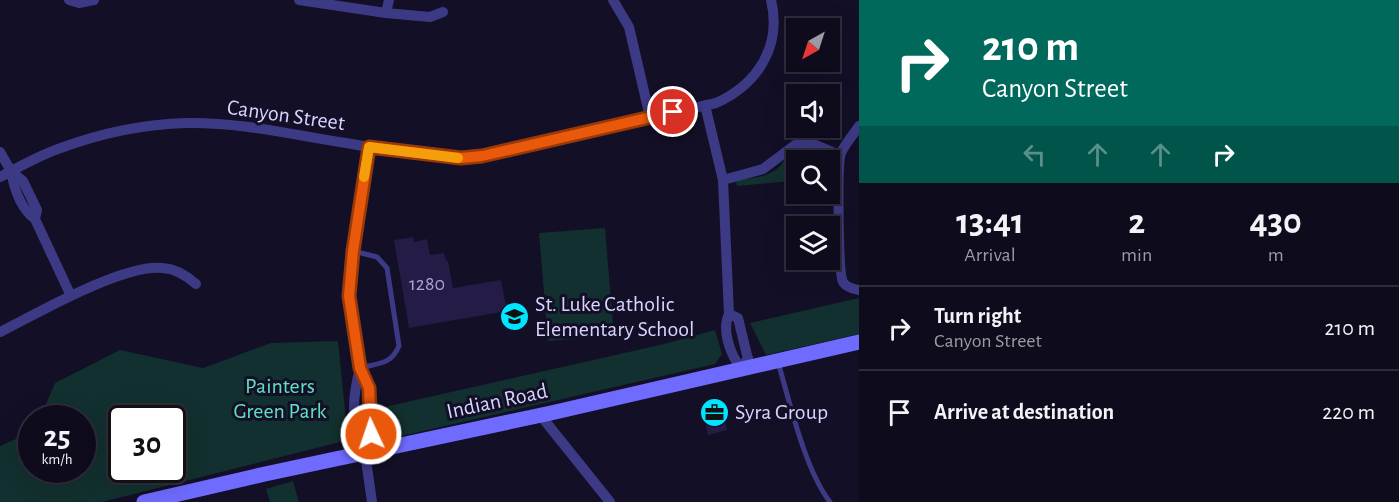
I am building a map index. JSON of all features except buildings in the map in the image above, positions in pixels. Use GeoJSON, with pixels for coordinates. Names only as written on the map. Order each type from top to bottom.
{"type":"FeatureCollection","features":[{"type":"Feature","properties":{"kind":"street"},"geometry":{"type":"LineString","coordinates":[[69,0],[79,3],[94,0]]}},
{"type":"Feature","properties":{"kind":"street"},"geometry":{"type":"LineString","coordinates":[[299,0],[430,17],[443,12]]}},
{"type":"Feature","properties":{"kind":"street"},"geometry":{"type":"LineString","coordinates":[[386,13],[389,0]]}},
{"type":"Feature","properties":{"kind":"street"},"geometry":{"type":"LineString","coordinates":[[614,0],[629,27],[650,117]]}},
{"type":"Feature","properties":{"kind":"street","name":"Canyon Street"},"geometry":{"type":"LineString","coordinates":[[0,177],[56,149],[101,136],[149,126],[188,123],[239,126],[369,147],[461,158],[482,156],[716,103],[738,91],[758,72],[767,56],[774,16],[771,0]]}},
{"type":"Feature","properties":{"kind":"street"},"geometry":{"type":"LineString","coordinates":[[705,105],[723,180],[729,314],[725,322],[732,357],[741,369]]}},
{"type":"Feature","properties":{"kind":"street"},"geometry":{"type":"LineString","coordinates":[[840,155],[859,126]]}},
{"type":"Feature","properties":{"kind":"street"},"geometry":{"type":"LineString","coordinates":[[788,150],[795,145],[816,145],[828,150]]}},
{"type":"Feature","properties":{"kind":"street"},"geometry":{"type":"LineString","coordinates":[[369,147],[353,251],[349,296],[360,368],[369,388],[371,434],[365,449],[372,502]]}},
{"type":"Feature","properties":{"kind":"street"},"geometry":{"type":"LineString","coordinates":[[0,152],[11,171],[14,185],[28,214],[35,219],[71,296]]}},
{"type":"Feature","properties":{"kind":"street"},"geometry":{"type":"LineString","coordinates":[[723,180],[763,169],[786,152]]}},
{"type":"Feature","properties":{"kind":"street"},"geometry":{"type":"LineString","coordinates":[[839,204],[841,276],[844,284],[859,290]]}},
{"type":"Feature","properties":{"kind":"street"},"geometry":{"type":"LineString","coordinates":[[0,332],[71,296],[129,273],[155,267],[180,273],[196,284]]}},
{"type":"Feature","properties":{"kind":"street","name":"Indian Road"},"geometry":{"type":"LineString","coordinates":[[144,502],[365,449],[542,415],[859,342]]}},
{"type":"Feature","properties":{"kind":"street"},"geometry":{"type":"LineString","coordinates":[[542,415],[609,502]]}},
{"type":"Feature","properties":{"kind":"lane"},"geometry":{"type":"LineString","coordinates":[[353,251],[377,256],[387,268],[399,346],[395,356],[387,361],[360,368]]}},
{"type":"Feature","properties":{"kind":"lane"},"geometry":{"type":"LineString","coordinates":[[778,361],[809,463],[821,490],[830,502]]}},
{"type":"Feature","properties":{"kind":"green space"},"geometry":{"type":"Polygon","coordinates":[[[786,157],[786,181],[737,186],[736,180],[769,174],[780,166],[786,157]]]}},
{"type":"Feature","properties":{"kind":"green space"},"geometry":{"type":"Polygon","coordinates":[[[605,228],[614,336],[548,341],[539,233],[605,228]]]}},
{"type":"Feature","properties":{"kind":"green space"},"geometry":{"type":"Polygon","coordinates":[[[859,298],[859,334],[766,355],[750,323],[859,298]]]}},
{"type":"Feature","properties":{"kind":"green space","name":"Painters Green Park"},"geometry":{"type":"Polygon","coordinates":[[[715,330],[722,354],[715,364],[393,438],[379,430],[380,408],[664,344],[715,330]]]}},
{"type":"Feature","properties":{"kind":"green space","name":"Painters Green Park"},"geometry":{"type":"Polygon","coordinates":[[[338,341],[348,440],[186,481],[186,405],[108,405],[108,483],[177,483],[102,502],[0,502],[0,446],[18,438],[18,483],[96,483],[96,405],[46,405],[55,383],[120,350],[203,368],[271,343],[338,341]]]}},
{"type":"Feature","properties":{"kind":"green space"},"geometry":{"type":"Polygon","coordinates":[[[293,481],[299,502],[270,502],[266,489],[293,481]]]}},
{"type":"Feature","properties":{"kind":"slow traffic"},"geometry":{"type":"LineString","coordinates":[[364,177],[369,147],[458,158]]}},
{"type":"Feature","properties":{"kind":"place","name":"St. Luke Catholic Elementary School"},"geometry":{"type":"Point","coordinates":[514,317]}},
{"type":"Feature","properties":{"kind":"place","name":"Syra Group"},"geometry":{"type":"Point","coordinates":[714,412]}},
{"type":"Feature","properties":{"kind":"route"},"geometry":{"type":"LineString","coordinates":[[371,434],[369,388],[360,368],[349,296],[353,251],[369,147],[461,158],[482,156],[673,112]]}}]}
